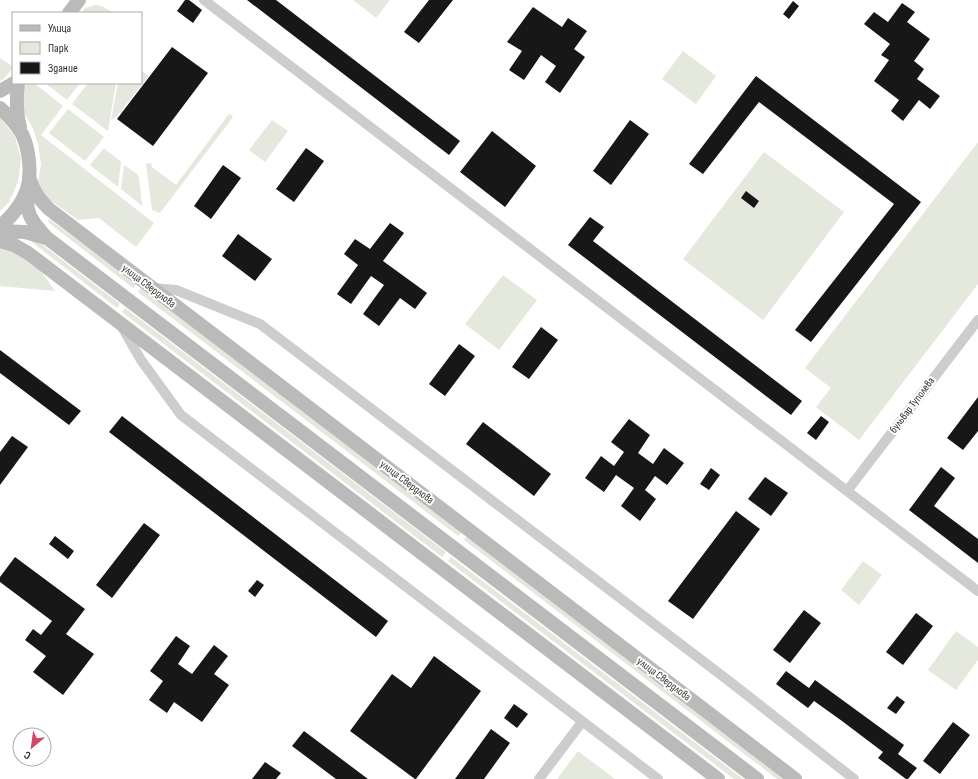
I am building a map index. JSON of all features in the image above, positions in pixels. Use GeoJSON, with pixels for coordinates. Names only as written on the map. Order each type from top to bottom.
{"type":"FeatureCollection","features":[{"type":"Feature","properties":{"kind":"main road"},"geometry":{"type":"LineString","coordinates":[[70,12],[79,0]]}},
{"type":"Feature","properties":{"kind":"main road"},"geometry":{"type":"LineString","coordinates":[[0,90],[12,84]]}},
{"type":"Feature","properties":{"kind":"main road"},"geometry":{"type":"LineString","coordinates":[[0,226],[6,221],[19,204],[28,183],[28,153],[16,111],[18,84]]}},
{"type":"Feature","properties":{"kind":"main road"},"geometry":{"type":"LineString","coordinates":[[0,108],[12,120],[22,135]]}},
{"type":"Feature","properties":{"kind":"main road","name":"улица Свердлова"},"geometry":{"type":"LineString","coordinates":[[28,183],[26,205],[28,214],[33,223],[47,238],[757,779]]}},
{"type":"Feature","properties":{"kind":"main road","name":"улица Свердлова"},"geometry":{"type":"LineString","coordinates":[[28,183],[40,200],[49,209],[795,779]]}},
{"type":"Feature","properties":{"kind":"main road","name":"улица Свердлова"},"geometry":{"type":"LineString","coordinates":[[0,231],[25,232],[47,238]]}},
{"type":"Feature","properties":{"kind":"main road"},"geometry":{"type":"LineString","coordinates":[[0,241],[14,245],[28,253],[718,779]]}},
{"type":"Feature","properties":{"kind":"street"},"geometry":{"type":"LineString","coordinates":[[204,0],[978,591]]}},
{"type":"Feature","properties":{"kind":"street"},"geometry":{"type":"LineString","coordinates":[[152,288],[176,290],[260,324],[730,681],[854,779]]}},
{"type":"Feature","properties":{"kind":"street","name":"бульвар Туполева"},"geometry":{"type":"LineString","coordinates":[[847,491],[978,320]]}},
{"type":"Feature","properties":{"kind":"street"},"geometry":{"type":"LineString","coordinates":[[121,325],[141,360],[181,415],[658,779]]}},
{"type":"Feature","properties":{"kind":"street"},"geometry":{"type":"LineString","coordinates":[[539,779],[582,722]]}},
{"type":"Feature","properties":{"kind":"green space"},"geometry":{"type":"Polygon","coordinates":[[[353,0],[390,0],[376,18],[353,0]]]}},
{"type":"Feature","properties":{"kind":"green space"},"geometry":{"type":"Polygon","coordinates":[[[96,5],[102,6],[111,12],[82,12],[85,8],[96,5]]]}},
{"type":"Feature","properties":{"kind":"green space"},"geometry":{"type":"Polygon","coordinates":[[[683,51],[716,76],[696,104],[662,79],[683,51]]]}},
{"type":"Feature","properties":{"kind":"green space"},"geometry":{"type":"Polygon","coordinates":[[[0,58],[12,66],[12,68],[4,79],[0,81],[0,58]]]}},
{"type":"Feature","properties":{"kind":"green space"},"geometry":{"type":"Polygon","coordinates":[[[142,71],[149,76],[117,116],[111,120],[118,84],[142,84],[142,71]]]}},
{"type":"Feature","properties":{"kind":"green space"},"geometry":{"type":"Polygon","coordinates":[[[26,84],[35,84],[63,106],[41,135],[154,223],[136,247],[99,218],[78,220],[46,197],[38,183],[41,164],[38,144],[33,128],[20,106],[21,92],[26,84]]]}},
{"type":"Feature","properties":{"kind":"green space"},"geometry":{"type":"Polygon","coordinates":[[[46,84],[79,84],[67,100],[46,84]]]}},
{"type":"Feature","properties":{"kind":"green space"},"geometry":{"type":"Polygon","coordinates":[[[87,84],[116,84],[108,131],[72,104],[87,84]]]}},
{"type":"Feature","properties":{"kind":"green space"},"geometry":{"type":"Polygon","coordinates":[[[68,109],[104,137],[85,161],[49,133],[68,109]]]}},
{"type":"Feature","properties":{"kind":"green space"},"geometry":{"type":"Polygon","coordinates":[[[230,114],[233,117],[160,213],[152,210],[146,164],[151,163],[152,167],[176,185],[230,114]]]}},
{"type":"Feature","properties":{"kind":"green space"},"geometry":{"type":"Polygon","coordinates":[[[0,117],[15,137],[21,159],[18,182],[9,202],[0,211],[0,117]]]}},
{"type":"Feature","properties":{"kind":"green space"},"geometry":{"type":"Polygon","coordinates":[[[272,120],[288,131],[265,162],[249,150],[272,120]]]}},
{"type":"Feature","properties":{"kind":"green space"},"geometry":{"type":"Polygon","coordinates":[[[978,142],[978,284],[859,440],[816,407],[831,388],[805,368],[978,142]]]}},
{"type":"Feature","properties":{"kind":"green space"},"geometry":{"type":"Polygon","coordinates":[[[104,148],[121,162],[118,187],[90,165],[104,148]]]}},
{"type":"Feature","properties":{"kind":"green space"},"geometry":{"type":"Polygon","coordinates":[[[764,152],[844,212],[763,320],[683,259],[764,152]]]}},
{"type":"Feature","properties":{"kind":"green space"},"geometry":{"type":"Polygon","coordinates":[[[124,165],[139,177],[142,206],[121,189],[124,165]]]}},
{"type":"Feature","properties":{"kind":"green space"},"geometry":{"type":"Polygon","coordinates":[[[49,219],[137,284],[133,288],[49,223],[49,219]]]}},
{"type":"Feature","properties":{"kind":"green space"},"geometry":{"type":"Polygon","coordinates":[[[31,240],[36,240],[120,304],[117,308],[33,243],[31,240]]]}},
{"type":"Feature","properties":{"kind":"green space"},"geometry":{"type":"Polygon","coordinates":[[[0,246],[8,248],[38,267],[55,291],[0,286],[0,246]]]}},
{"type":"Feature","properties":{"kind":"green space"},"geometry":{"type":"Polygon","coordinates":[[[503,275],[537,300],[499,350],[465,324],[503,275]]]}},
{"type":"Feature","properties":{"kind":"green space"},"geometry":{"type":"Polygon","coordinates":[[[141,287],[462,532],[458,536],[138,292],[141,287]]]}},
{"type":"Feature","properties":{"kind":"green space"},"geometry":{"type":"Polygon","coordinates":[[[125,308],[446,552],[442,557],[122,312],[125,308]]]}},
{"type":"Feature","properties":{"kind":"green space"},"geometry":{"type":"Polygon","coordinates":[[[468,535],[787,779],[777,779],[464,540],[468,535]]]}},
{"type":"Feature","properties":{"kind":"green space"},"geometry":{"type":"Polygon","coordinates":[[[451,557],[743,779],[734,779],[448,561],[451,557]]]}},
{"type":"Feature","properties":{"kind":"green space"},"geometry":{"type":"Polygon","coordinates":[[[863,561],[882,575],[859,605],[841,590],[863,561]]]}},
{"type":"Feature","properties":{"kind":"green space"},"geometry":{"type":"Polygon","coordinates":[[[956,631],[978,647],[978,660],[956,690],[928,670],[956,631]]]}},
{"type":"Feature","properties":{"kind":"green space"},"geometry":{"type":"Polygon","coordinates":[[[578,751],[615,779],[557,779],[578,751]]]}},
{"type":"Feature","properties":{"kind":"building"},"geometry":{"type":"Polygon","coordinates":[[[185,0],[189,0],[202,10],[193,23],[177,11],[185,0]]]}},
{"type":"Feature","properties":{"kind":"building"},"geometry":{"type":"Polygon","coordinates":[[[247,0],[276,0],[460,141],[449,155],[247,0]]]}},
{"type":"Feature","properties":{"kind":"building"},"geometry":{"type":"Polygon","coordinates":[[[429,0],[453,0],[419,43],[404,32],[429,0]]]}},
{"type":"Feature","properties":{"kind":"building"},"geometry":{"type":"Polygon","coordinates":[[[793,1],[799,6],[789,19],[783,14],[793,1]]]}},
{"type":"Feature","properties":{"kind":"building"},"geometry":{"type":"Polygon","coordinates":[[[902,3],[915,12],[907,22],[930,39],[914,61],[924,69],[917,79],[940,96],[930,109],[919,100],[903,121],[891,111],[899,100],[874,81],[889,60],[881,55],[890,44],[864,24],[874,12],[888,22],[902,3]]]}},
{"type":"Feature","properties":{"kind":"building"},"geometry":{"type":"Polygon","coordinates":[[[533,7],[562,27],[568,18],[587,31],[574,49],[585,57],[560,93],[545,82],[556,66],[541,55],[524,80],[509,70],[522,51],[507,42],[533,7]]]}},
{"type":"Feature","properties":{"kind":"building"},"geometry":{"type":"Polygon","coordinates":[[[172,47],[208,73],[153,146],[117,119],[172,47]]]}},
{"type":"Feature","properties":{"kind":"building"},"geometry":{"type":"Polygon","coordinates":[[[756,76],[921,202],[811,342],[795,330],[894,204],[759,102],[703,174],[689,164],[756,76]]]}},
{"type":"Feature","properties":{"kind":"building"},"geometry":{"type":"Polygon","coordinates":[[[630,120],[649,134],[611,185],[593,171],[630,120]]]}},
{"type":"Feature","properties":{"kind":"building"},"geometry":{"type":"Polygon","coordinates":[[[492,131],[536,166],[505,207],[460,172],[492,131]]]}},
{"type":"Feature","properties":{"kind":"building"},"geometry":{"type":"Polygon","coordinates":[[[306,148],[324,161],[294,202],[276,189],[306,148]]]}},
{"type":"Feature","properties":{"kind":"building"},"geometry":{"type":"Polygon","coordinates":[[[223,165],[241,178],[211,219],[194,206],[223,165]]]}},
{"type":"Feature","properties":{"kind":"building"},"geometry":{"type":"Polygon","coordinates":[[[746,191],[759,201],[754,208],[741,198],[746,191]]]}},
{"type":"Feature","properties":{"kind":"building"},"geometry":{"type":"Polygon","coordinates":[[[590,217],[604,227],[593,241],[802,401],[791,415],[568,245],[590,217]]]}},
{"type":"Feature","properties":{"kind":"building"},"geometry":{"type":"Polygon","coordinates":[[[390,223],[404,233],[383,261],[427,293],[415,309],[400,298],[379,326],[363,314],[384,285],[371,276],[351,304],[337,294],[358,265],[344,254],[355,239],[370,249],[390,223]]]}},
{"type":"Feature","properties":{"kind":"building"},"geometry":{"type":"Polygon","coordinates":[[[238,234],[272,259],[255,281],[222,256],[238,234]]]}},
{"type":"Feature","properties":{"kind":"building"},"geometry":{"type":"Polygon","coordinates":[[[541,327],[558,340],[529,379],[512,367],[541,327]]]}},
{"type":"Feature","properties":{"kind":"building"},"geometry":{"type":"Polygon","coordinates":[[[459,344],[475,356],[445,396],[429,384],[459,344]]]}},
{"type":"Feature","properties":{"kind":"building"},"geometry":{"type":"Polygon","coordinates":[[[0,350],[81,411],[69,425],[0,373],[0,350]]]}},
{"type":"Feature","properties":{"kind":"building"},"geometry":{"type":"Polygon","coordinates":[[[978,397],[978,431],[963,450],[947,438],[978,397]]]}},
{"type":"Feature","properties":{"kind":"building"},"geometry":{"type":"Polygon","coordinates":[[[122,416],[388,621],[376,637],[109,432],[122,416]]]}},
{"type":"Feature","properties":{"kind":"building"},"geometry":{"type":"Polygon","coordinates":[[[821,416],[829,422],[816,440],[807,433],[821,416]]]}},
{"type":"Feature","properties":{"kind":"building"},"geometry":{"type":"Polygon","coordinates":[[[629,419],[650,435],[638,453],[653,464],[664,448],[684,463],[667,485],[655,476],[645,490],[656,499],[640,521],[621,506],[634,488],[616,475],[604,492],[585,478],[601,456],[614,466],[624,452],[611,442],[629,419]]]}},
{"type":"Feature","properties":{"kind":"building"},"geometry":{"type":"Polygon","coordinates":[[[483,422],[551,474],[534,496],[466,444],[483,422]]]}},
{"type":"Feature","properties":{"kind":"building"},"geometry":{"type":"Polygon","coordinates":[[[12,436],[28,447],[0,485],[0,452],[12,436]]]}},
{"type":"Feature","properties":{"kind":"building"},"geometry":{"type":"Polygon","coordinates":[[[941,467],[955,478],[934,506],[978,539],[978,563],[909,510],[941,467]]]}},
{"type":"Feature","properties":{"kind":"building"},"geometry":{"type":"Polygon","coordinates":[[[711,468],[720,475],[709,490],[700,484],[711,468]]]}},
{"type":"Feature","properties":{"kind":"building"},"geometry":{"type":"Polygon","coordinates":[[[765,477],[788,493],[771,516],[748,499],[765,477]]]}},
{"type":"Feature","properties":{"kind":"building"},"geometry":{"type":"Polygon","coordinates":[[[736,511],[760,529],[693,619],[668,601],[736,511]]]}},
{"type":"Feature","properties":{"kind":"building"},"geometry":{"type":"Polygon","coordinates":[[[144,523],[160,535],[112,598],[96,585],[144,523]]]}},
{"type":"Feature","properties":{"kind":"building"},"geometry":{"type":"Polygon","coordinates":[[[55,536],[74,551],[68,559],[49,544],[55,536]]]}},
{"type":"Feature","properties":{"kind":"building"},"geometry":{"type":"Polygon","coordinates":[[[15,557],[85,609],[66,634],[94,654],[63,695],[33,672],[46,656],[25,640],[33,629],[41,635],[52,621],[0,582],[0,577],[15,557]]]}},
{"type":"Feature","properties":{"kind":"building"},"geometry":{"type":"Polygon","coordinates":[[[257,580],[264,585],[255,597],[248,591],[257,580]]]}},
{"type":"Feature","properties":{"kind":"building"},"geometry":{"type":"Polygon","coordinates":[[[804,610],[821,623],[790,663],[773,650],[804,610]]]}},
{"type":"Feature","properties":{"kind":"building"},"geometry":{"type":"Polygon","coordinates":[[[916,613],[933,626],[903,665],[886,652],[916,613]]]}},
{"type":"Feature","properties":{"kind":"building"},"geometry":{"type":"Polygon","coordinates":[[[176,636],[190,646],[178,664],[192,674],[214,645],[228,656],[214,674],[229,685],[202,722],[174,702],[167,713],[149,700],[163,681],[150,671],[176,636]]]}},
{"type":"Feature","properties":{"kind":"building"},"geometry":{"type":"Polygon","coordinates":[[[434,656],[481,691],[415,779],[350,731],[392,674],[411,688],[434,656]]]}},
{"type":"Feature","properties":{"kind":"building"},"geometry":{"type":"Polygon","coordinates":[[[786,671],[809,688],[815,680],[904,745],[898,754],[917,768],[908,779],[906,779],[878,758],[883,752],[842,721],[814,701],[808,708],[776,684],[786,671]]]}},
{"type":"Feature","properties":{"kind":"building"},"geometry":{"type":"Polygon","coordinates":[[[897,696],[905,702],[896,714],[887,708],[897,696]]]}},
{"type":"Feature","properties":{"kind":"building"},"geometry":{"type":"Polygon","coordinates":[[[514,704],[528,714],[517,728],[504,718],[514,704]]]}},
{"type":"Feature","properties":{"kind":"building"},"geometry":{"type":"Polygon","coordinates":[[[953,722],[970,735],[940,774],[923,761],[953,722]]]}},
{"type":"Feature","properties":{"kind":"building"},"geometry":{"type":"Polygon","coordinates":[[[491,729],[510,743],[484,779],[455,779],[491,729]]]}},
{"type":"Feature","properties":{"kind":"building"},"geometry":{"type":"Polygon","coordinates":[[[304,731],[368,779],[336,779],[292,746],[304,731]]]}},
{"type":"Feature","properties":{"kind":"building"},"geometry":{"type":"Polygon","coordinates":[[[265,762],[281,773],[276,779],[252,779],[265,762]]]}}]}
